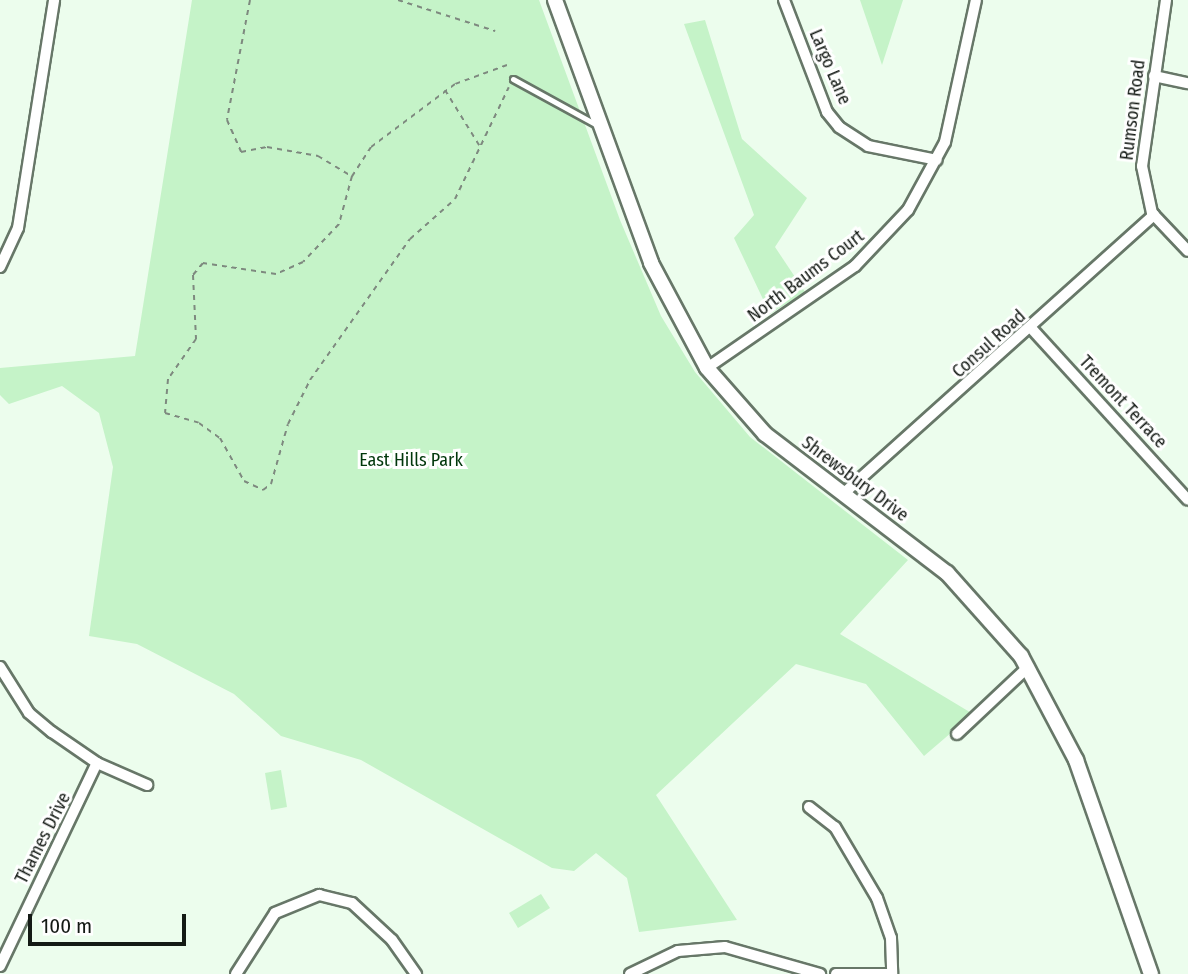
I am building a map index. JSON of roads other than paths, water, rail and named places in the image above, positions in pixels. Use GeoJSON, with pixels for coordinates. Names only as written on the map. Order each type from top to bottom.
{"type":"FeatureCollection","features":[{"type":"Feature","properties":{"kind":"main road","name":"Shrewsbury Drive"},"geometry":{"type":"LineString","coordinates":[[555,0],[651,263],[707,368],[765,434],[947,573],[1028,667],[1076,760],[1151,974]]}},
{"type":"Feature","properties":{"kind":"street"},"geometry":{"type":"LineString","coordinates":[[0,267],[18,228],[54,0]]}},
{"type":"Feature","properties":{"kind":"street","name":"Largo Lane"},"geometry":{"type":"LineString","coordinates":[[784,0],[827,112],[839,127],[868,146],[937,160]]}},
{"type":"Feature","properties":{"kind":"street","name":"North Baums Court"},"geometry":{"type":"LineString","coordinates":[[707,368],[855,266],[908,210],[937,160],[976,0]]}},
{"type":"Feature","properties":{"kind":"street","name":"Rumson Road"},"geometry":{"type":"LineString","coordinates":[[1166,0],[1142,166],[1154,215],[1188,251]]}},
{"type":"Feature","properties":{"kind":"street"},"geometry":{"type":"LineString","coordinates":[[1154,76],[1188,83]]}},
{"type":"Feature","properties":{"kind":"street","name":"Consul Road"},"geometry":{"type":"LineString","coordinates":[[843,495],[1032,329],[1154,215]]}},
{"type":"Feature","properties":{"kind":"street","name":"Tremont Terrace"},"geometry":{"type":"LineString","coordinates":[[1032,329],[1188,500]]}},
{"type":"Feature","properties":{"kind":"street"},"geometry":{"type":"LineString","coordinates":[[0,667],[29,713],[97,762],[147,785]]}},
{"type":"Feature","properties":{"kind":"street"},"geometry":{"type":"LineString","coordinates":[[957,734],[1028,667]]}},
{"type":"Feature","properties":{"kind":"street","name":"Thames Drive"},"geometry":{"type":"LineString","coordinates":[[0,966],[97,762]]}},
{"type":"Feature","properties":{"kind":"street"},"geometry":{"type":"LineString","coordinates":[[809,807],[835,827],[877,898],[891,938],[889,974],[836,974]]}},
{"type":"Feature","properties":{"kind":"street"},"geometry":{"type":"LineString","coordinates":[[236,974],[275,913],[319,895],[352,903],[416,974]]}},
{"type":"Feature","properties":{"kind":"street"},"geometry":{"type":"LineString","coordinates":[[630,974],[678,951],[725,947],[820,974]]}},
{"type":"Feature","properties":{"kind":"lane"},"geometry":{"type":"LineString","coordinates":[[513,79],[603,129]]}},
{"type":"Feature","properties":{"kind":"park label","name":"East Hills Park"},"geometry":{"type":"Point","coordinates":[411,460]}}]}
